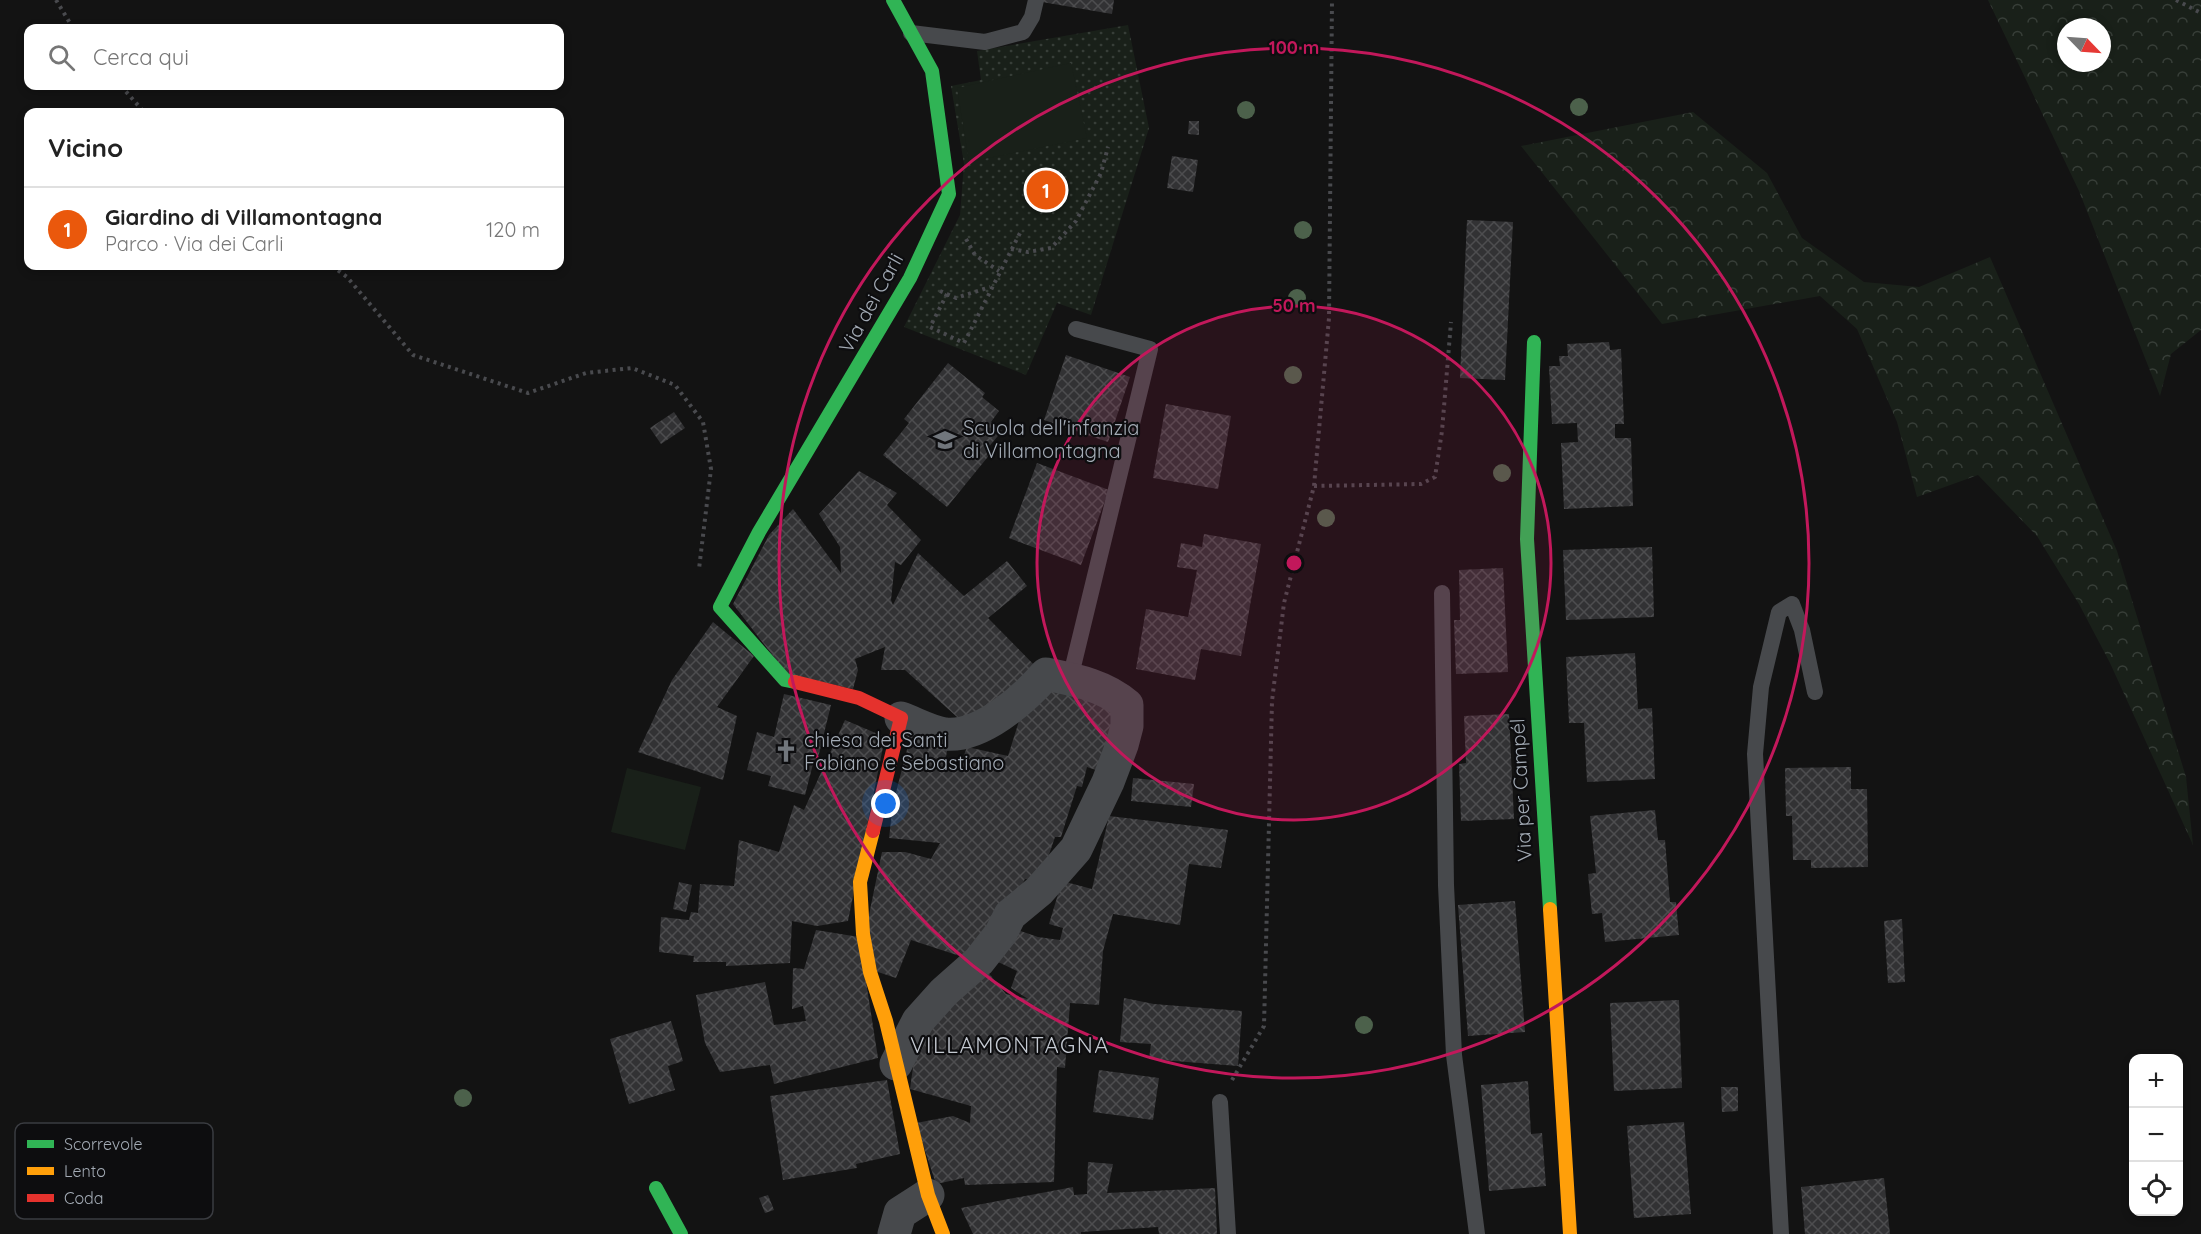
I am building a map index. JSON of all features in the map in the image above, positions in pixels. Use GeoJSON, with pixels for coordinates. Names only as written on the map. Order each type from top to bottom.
{"type":"FeatureCollection","features":[{"type":"Feature","properties":{"kind":"street","name":"Via dei Carli"},"geometry":{"type":"LineString","coordinates":[[720,607],[759,532],[910,278],[949,194],[932,71],[893,0]]}},
{"type":"Feature","properties":{"kind":"street","name":"Via per Campél"},"geometry":{"type":"LineString","coordinates":[[1534,342],[1527,538],[1570,1234]]}},
{"type":"Feature","properties":{"kind":"street"},"geometry":{"type":"LineString","coordinates":[[720,607],[785,680],[859,698],[901,718],[944,734],[968,733],[989,722],[1018,702],[1046,674],[1093,685],[1116,694],[1127,705],[1127,726],[1108,782],[1076,849],[1039,891],[1010,915],[1001,933],[979,961],[944,992],[918,1021],[896,1064]]}},
{"type":"Feature","properties":{"kind":"street"},"geometry":{"type":"LineString","coordinates":[[901,718],[860,882],[863,934],[870,972],[886,1021],[928,1195],[944,1234]]}},
{"type":"Feature","properties":{"kind":"street"},"geometry":{"type":"LineString","coordinates":[[656,1188],[681,1234]]}},
{"type":"Feature","properties":{"kind":"street"},"geometry":{"type":"LineString","coordinates":[[894,1234],[900,1213],[928,1195]]}},
{"type":"Feature","properties":{"kind":"lane"},"geometry":{"type":"LineString","coordinates":[[911,33],[985,42],[1023,32],[1032,17],[1036,0]]}},
{"type":"Feature","properties":{"kind":"lane"},"geometry":{"type":"LineString","coordinates":[[1070,679],[1150,349],[1076,329]]}},
{"type":"Feature","properties":{"kind":"lane"},"geometry":{"type":"LineString","coordinates":[[1442,593],[1446,885],[1454,1055],[1477,1234]]}},
{"type":"Feature","properties":{"kind":"lane"},"geometry":{"type":"LineString","coordinates":[[1781,1234],[1755,754],[1761,687],[1779,612],[1792,604],[1802,630],[1815,692]]}},
{"type":"Feature","properties":{"kind":"lane"},"geometry":{"type":"LineString","coordinates":[[1220,1102],[1228,1234]]}},
{"type":"Feature","properties":{"kind":"path"},"geometry":{"type":"LineString","coordinates":[[57,0],[71,24]]}},
{"type":"Feature","properties":{"kind":"path"},"geometry":{"type":"LineString","coordinates":[[1220,1102],[1264,1026],[1272,701],[1284,603],[1314,486],[1329,318],[1332,0]]}},
{"type":"Feature","properties":{"kind":"path"},"geometry":{"type":"LineString","coordinates":[[2176,0],[2201,13]]}},
{"type":"Feature","properties":{"kind":"path"},"geometry":{"type":"LineString","coordinates":[[125,90],[140,108]]}},
{"type":"Feature","properties":{"kind":"path"},"geometry":{"type":"LineString","coordinates":[[1011,249],[1028,252],[1051,248],[1076,221],[1101,173],[1108,147]]}},
{"type":"Feature","properties":{"kind":"path"},"geometry":{"type":"LineString","coordinates":[[947,294],[930,327],[964,343],[1020,232]]}},
{"type":"Feature","properties":{"kind":"path"},"geometry":{"type":"LineString","coordinates":[[337,270],[347,277],[413,355],[528,393],[586,373],[632,368],[675,385],[703,422],[711,469],[696,593],[720,607]]}},
{"type":"Feature","properties":{"kind":"path"},"geometry":{"type":"LineString","coordinates":[[932,297],[939,290],[956,298],[991,287]]}},
{"type":"Feature","properties":{"kind":"path"},"geometry":{"type":"LineString","coordinates":[[1314,486],[1421,484],[1435,477],[1442,431],[1451,322]]}},
{"type":"Feature","properties":{"kind":"green space"},"geometry":{"type":"Polygon","coordinates":[[[1988,0],[2201,0],[2201,330],[2171,354],[2160,396],[2079,191],[1988,0]]]}},
{"type":"Feature","properties":{"kind":"green space"},"geometry":{"type":"Polygon","coordinates":[[[1128,25],[1149,128],[1091,315],[1057,303],[1026,375],[904,327],[960,215],[964,164],[951,86],[981,80],[977,51],[1128,25]]]}},
{"type":"Feature","properties":{"kind":"green space"},"geometry":{"type":"Polygon","coordinates":[[[1071,63],[1087,138],[969,162],[957,88],[1071,63]]]}},
{"type":"Feature","properties":{"kind":"green space"},"geometry":{"type":"Polygon","coordinates":[[[1693,112],[1767,173],[1802,238],[1864,282],[1919,287],[1990,257],[2117,551],[2186,777],[2193,845],[2110,663],[2079,604],[2037,536],[1978,475],[1917,497],[1897,422],[1857,329],[1820,296],[1662,324],[1521,146],[1693,112]]]}},
{"type":"Feature","properties":{"kind":"green space"},"geometry":{"type":"Polygon","coordinates":[[[627,768],[701,787],[685,850],[611,832],[627,768]]]}},
{"type":"Feature","properties":{"kind":"building"},"geometry":{"type":"Polygon","coordinates":[[[1042,0],[1114,0],[1112,14],[1042,2],[1042,0]]]}},
{"type":"Feature","properties":{"kind":"building"},"geometry":{"type":"Polygon","coordinates":[[[1189,121],[1199,121],[1199,135],[1188,134],[1189,121]]]}},
{"type":"Feature","properties":{"kind":"building"},"geometry":{"type":"Polygon","coordinates":[[[1172,156],[1198,160],[1193,192],[1167,188],[1172,156]]]}},
{"type":"Feature","properties":{"kind":"building"},"geometry":{"type":"Polygon","coordinates":[[[1467,220],[1513,222],[1505,380],[1460,378],[1467,220]]]}},
{"type":"Feature","properties":{"kind":"building"},"geometry":{"type":"Polygon","coordinates":[[[1609,342],[1610,350],[1621,349],[1624,424],[1615,424],[1615,438],[1631,438],[1633,506],[1564,509],[1561,443],[1578,442],[1577,423],[1552,424],[1549,366],[1560,366],[1559,356],[1568,356],[1567,344],[1609,342]]]}},
{"type":"Feature","properties":{"kind":"building"},"geometry":{"type":"Polygon","coordinates":[[[1066,355],[1130,377],[1108,442],[1044,420],[1066,355]]]}},
{"type":"Feature","properties":{"kind":"building","name":"Scuola dell'infanzia di Villamontagna"},"geometry":{"type":"Polygon","coordinates":[[[948,363],[985,393],[982,397],[999,411],[991,422],[1002,431],[987,449],[991,453],[947,507],[883,455],[909,423],[904,419],[948,363]]]}},
{"type":"Feature","properties":{"kind":"building"},"geometry":{"type":"Polygon","coordinates":[[[1166,404],[1231,416],[1218,489],[1153,478],[1166,404]]]}},
{"type":"Feature","properties":{"kind":"building"},"geometry":{"type":"Polygon","coordinates":[[[674,412],[685,428],[661,444],[650,428],[674,412]]]}},
{"type":"Feature","properties":{"kind":"building"},"geometry":{"type":"Polygon","coordinates":[[[1037,463],[1109,490],[1081,565],[1009,538],[1037,463]]]}},
{"type":"Feature","properties":{"kind":"building"},"geometry":{"type":"Polygon","coordinates":[[[859,471],[897,493],[887,505],[921,540],[901,565],[895,562],[891,600],[893,605],[918,553],[964,596],[1007,561],[1027,586],[988,618],[1039,670],[967,726],[905,670],[881,670],[885,647],[855,659],[858,670],[853,689],[787,674],[733,604],[769,535],[793,509],[841,573],[840,547],[819,514],[859,471]]]}},
{"type":"Feature","properties":{"kind":"building"},"geometry":{"type":"Polygon","coordinates":[[[1204,534],[1261,544],[1241,656],[1201,649],[1195,680],[1136,669],[1146,609],[1188,617],[1197,570],[1177,567],[1181,543],[1202,547],[1204,534]]]}},
{"type":"Feature","properties":{"kind":"building"},"geometry":{"type":"Polygon","coordinates":[[[1652,547],[1654,617],[1566,620],[1563,550],[1652,547]]]}},
{"type":"Feature","properties":{"kind":"building"},"geometry":{"type":"Polygon","coordinates":[[[1503,568],[1508,672],[1456,674],[1454,620],[1460,620],[1459,570],[1503,568]]]}},
{"type":"Feature","properties":{"kind":"building"},"geometry":{"type":"Polygon","coordinates":[[[713,622],[754,656],[717,707],[737,716],[723,780],[638,752],[672,680],[713,622]]]}},
{"type":"Feature","properties":{"kind":"building"},"geometry":{"type":"Polygon","coordinates":[[[1635,653],[1638,709],[1652,708],[1655,779],[1587,782],[1584,723],[1569,723],[1566,657],[1635,653]]]}},
{"type":"Feature","properties":{"kind":"building"},"geometry":{"type":"Polygon","coordinates":[[[1057,682],[1121,703],[1099,771],[1087,767],[1082,787],[1077,786],[1061,837],[1055,837],[1040,881],[1025,879],[1001,925],[972,960],[911,940],[896,978],[872,970],[866,929],[882,852],[905,852],[931,859],[940,843],[889,838],[893,804],[910,738],[948,746],[945,762],[960,766],[967,747],[1008,756],[1024,705],[1057,682]]]}},
{"type":"Feature","properties":{"kind":"building","name":"chiesa dei Santi Fabiano e Sebastiano"},"geometry":{"type":"Polygon","coordinates":[[[784,694],[831,705],[816,766],[813,764],[805,795],[768,786],[771,776],[747,770],[757,732],[774,737],[784,694]]]}},
{"type":"Feature","properties":{"kind":"building"},"geometry":{"type":"Polygon","coordinates":[[[1509,714],[1514,819],[1461,821],[1459,764],[1466,763],[1464,716],[1509,714]]]}},
{"type":"Feature","properties":{"kind":"building"},"geometry":{"type":"Polygon","coordinates":[[[845,720],[885,737],[848,921],[817,926],[792,921],[790,963],[726,966],[726,962],[693,962],[694,956],[659,952],[661,917],[689,920],[691,912],[698,913],[700,884],[734,886],[739,840],[779,852],[794,805],[804,810],[845,720]]]}},
{"type":"Feature","properties":{"kind":"building"},"geometry":{"type":"Polygon","coordinates":[[[1851,767],[1851,789],[1867,789],[1868,867],[1811,868],[1811,860],[1793,860],[1792,816],[1786,816],[1785,768],[1851,767]]]}},
{"type":"Feature","properties":{"kind":"building"},"geometry":{"type":"Polygon","coordinates":[[[1133,778],[1194,784],[1191,807],[1131,801],[1133,778]]]}},
{"type":"Feature","properties":{"kind":"building"},"geometry":{"type":"Polygon","coordinates":[[[1655,810],[1658,840],[1665,840],[1670,902],[1676,902],[1679,935],[1605,942],[1602,913],[1592,914],[1588,874],[1596,873],[1590,816],[1655,810]]]}},
{"type":"Feature","properties":{"kind":"building"},"geometry":{"type":"Polygon","coordinates":[[[1109,816],[1228,830],[1221,868],[1189,864],[1180,925],[1113,914],[1103,951],[1099,1005],[1070,1003],[1065,1068],[1057,1067],[1054,1182],[965,1185],[964,1178],[936,1184],[916,1123],[953,1116],[970,1123],[971,1106],[910,1089],[916,1045],[981,964],[1006,994],[1028,999],[1011,988],[1017,971],[992,959],[1009,927],[1038,937],[1060,940],[1063,928],[1049,924],[1062,881],[1092,889],[1109,816]]]}},
{"type":"Feature","properties":{"kind":"building"},"geometry":{"type":"Polygon","coordinates":[[[679,882],[692,885],[686,912],[673,909],[679,882]]]}},
{"type":"Feature","properties":{"kind":"building"},"geometry":{"type":"Polygon","coordinates":[[[1515,901],[1525,1032],[1468,1036],[1458,905],[1515,901]]]}},
{"type":"Feature","properties":{"kind":"building"},"geometry":{"type":"Polygon","coordinates":[[[1902,919],[1905,982],[1888,983],[1884,921],[1902,919]]]}},
{"type":"Feature","properties":{"kind":"building"},"geometry":{"type":"Polygon","coordinates":[[[816,930],[859,937],[878,1058],[774,1084],[770,1065],[720,1072],[705,1043],[696,995],[765,982],[774,1025],[806,1021],[803,1006],[792,1009],[793,968],[804,969],[816,930]]]}},
{"type":"Feature","properties":{"kind":"building"},"geometry":{"type":"Polygon","coordinates":[[[1124,998],[1154,1004],[1242,1011],[1238,1066],[1149,1059],[1151,1044],[1120,1042],[1124,998]]]}},
{"type":"Feature","properties":{"kind":"building"},"geometry":{"type":"Polygon","coordinates":[[[1679,1000],[1682,1088],[1614,1091],[1610,1003],[1679,1000]]]}},
{"type":"Feature","properties":{"kind":"building"},"geometry":{"type":"Polygon","coordinates":[[[671,1021],[683,1061],[668,1066],[675,1090],[629,1104],[610,1039],[671,1021]]]}},
{"type":"Feature","properties":{"kind":"building"},"geometry":{"type":"Polygon","coordinates":[[[1099,1070],[1159,1078],[1153,1120],[1093,1112],[1099,1070]]]}},
{"type":"Feature","properties":{"kind":"building"},"geometry":{"type":"Polygon","coordinates":[[[887,1080],[900,1154],[856,1164],[857,1168],[783,1180],[770,1096],[887,1080]]]}},
{"type":"Feature","properties":{"kind":"building"},"geometry":{"type":"Polygon","coordinates":[[[1528,1081],[1531,1134],[1542,1133],[1546,1186],[1489,1191],[1481,1085],[1528,1081]]]}},
{"type":"Feature","properties":{"kind":"building"},"geometry":{"type":"Polygon","coordinates":[[[1721,1087],[1738,1087],[1738,1111],[1722,1112],[1721,1087]]]}},
{"type":"Feature","properties":{"kind":"building"},"geometry":{"type":"Polygon","coordinates":[[[1684,1122],[1691,1214],[1634,1218],[1627,1126],[1684,1122]]]}},
{"type":"Feature","properties":{"kind":"building"},"geometry":{"type":"Polygon","coordinates":[[[1088,1162],[1113,1164],[1107,1193],[1215,1188],[1217,1234],[1159,1234],[1158,1227],[1081,1232],[1081,1234],[973,1234],[961,1208],[1073,1187],[1074,1195],[1087,1194],[1088,1162]]]}},
{"type":"Feature","properties":{"kind":"building"},"geometry":{"type":"Polygon","coordinates":[[[1884,1178],[1890,1234],[1805,1234],[1801,1187],[1884,1178]]]}},
{"type":"Feature","properties":{"kind":"building"},"geometry":{"type":"Polygon","coordinates":[[[768,1195],[774,1210],[765,1213],[759,1198],[768,1195]]]}},
{"type":"Feature","properties":{"kind":"traffic: fast"},"geometry":{"type":"LineString","coordinates":[[795,682],[785,680],[720,607],[759,532],[910,278],[949,194],[932,71],[893,0]]}},
{"type":"Feature","properties":{"kind":"traffic: fast"},"geometry":{"type":"LineString","coordinates":[[1534,342],[1527,539],[1550,909]]}},
{"type":"Feature","properties":{"kind":"traffic: fast"},"geometry":{"type":"LineString","coordinates":[[656,1188],[681,1234]]}},
{"type":"Feature","properties":{"kind":"traffic: slow"},"geometry":{"type":"LineString","coordinates":[[873,831],[860,882],[863,934],[870,972],[886,1021],[928,1195],[943,1234]]}},
{"type":"Feature","properties":{"kind":"traffic: slow"},"geometry":{"type":"LineString","coordinates":[[1550,909],[1570,1234]]}},
{"type":"Feature","properties":{"kind":"traffic: jam"},"geometry":{"type":"LineString","coordinates":[[795,682],[859,698],[901,718],[873,831]]}},
{"type":"Feature","properties":{"kind":"place","name":"Giardino di Villamontagna"},"geometry":{"type":"Point","coordinates":[1046,190]}},
{"type":"Feature","properties":{"kind":"place","name":"Scuola dell'infanzia di Villamontagna"},"geometry":{"type":"Point","coordinates":[945,440]}},
{"type":"Feature","properties":{"kind":"place","name":"chiesa dei Santi Fabiano e Sebastiano"},"geometry":{"type":"Point","coordinates":[786,751]}},
{"type":"Feature","properties":{"kind":"district","name":"VILLAMONTAGNA"},"geometry":{"type":"Point","coordinates":[1010,1045]}}]}
